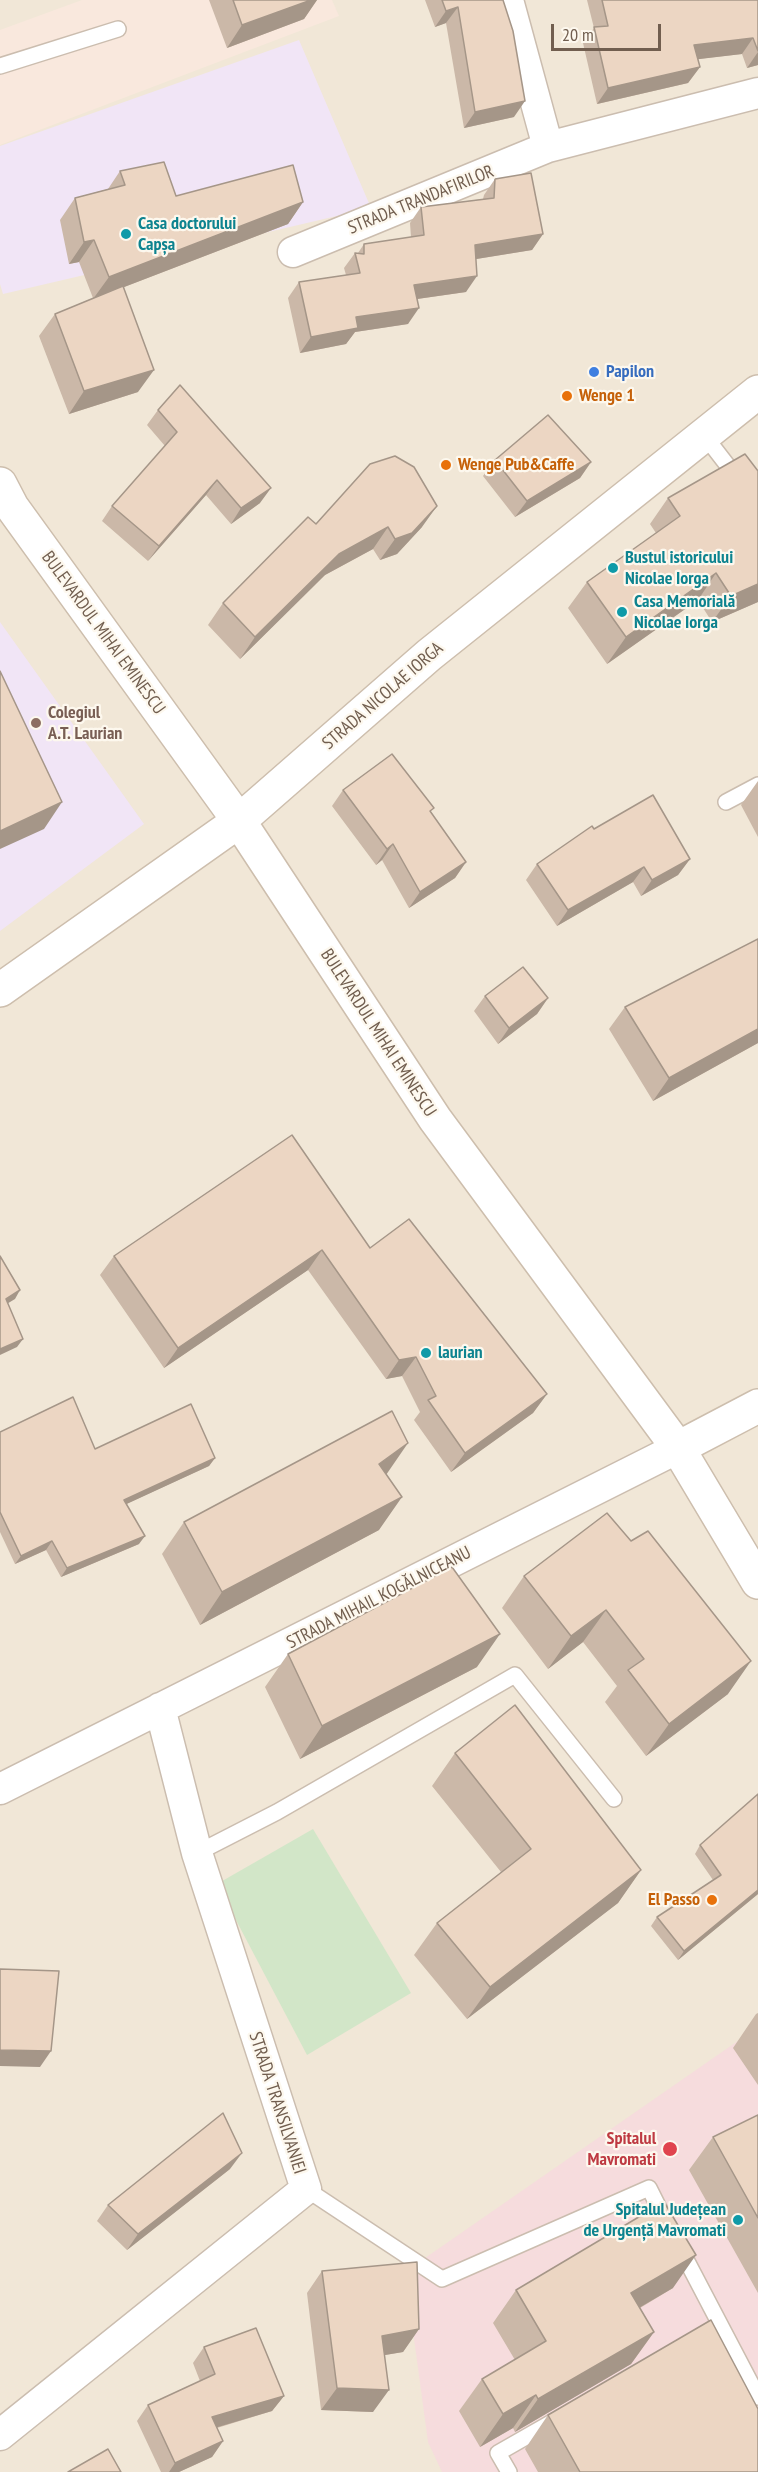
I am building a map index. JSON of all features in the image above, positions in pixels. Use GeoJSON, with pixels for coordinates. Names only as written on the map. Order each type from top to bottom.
{"type":"FeatureCollection","features":[{"type":"Feature","properties":{"kind":"main road","name":"STRADA NICOLAE IORGA"},"geometry":{"type":"LineString","coordinates":[[0,990],[238,821],[429,655],[758,392]]}},
{"type":"Feature","properties":{"kind":"main road","name":"BULEVARDUL MIHAI EMINESCU"},"geometry":{"type":"LineString","coordinates":[[0,484],[12,507],[238,821],[435,1119],[678,1448],[758,1582]]}},
{"type":"Feature","properties":{"kind":"main road","name":"STRADA MIHAIL KOGĂLNICEANU"},"geometry":{"type":"LineString","coordinates":[[678,1448],[758,1406]]}},
{"type":"Feature","properties":{"kind":"street"},"geometry":{"type":"LineString","coordinates":[[508,0],[548,147]]}},
{"type":"Feature","properties":{"kind":"street","name":"STRADA TRANDAFIRILOR"},"geometry":{"type":"LineString","coordinates":[[293,252],[548,147],[758,93]]}},
{"type":"Feature","properties":{"kind":"street","name":"STRADA MIHAIL KOGĂLNICEANU"},"geometry":{"type":"LineString","coordinates":[[0,1789],[678,1448]]}},
{"type":"Feature","properties":{"kind":"street","name":"STRADA TRANSILVANIEI"},"geometry":{"type":"LineString","coordinates":[[0,2435],[306,2189],[197,1853],[160,1708]]}},
{"type":"Feature","properties":{"kind":"lane"},"geometry":{"type":"LineString","coordinates":[[0,66],[118,29]]}},
{"type":"Feature","properties":{"kind":"lane"},"geometry":{"type":"LineString","coordinates":[[704,435],[758,505]]}},
{"type":"Feature","properties":{"kind":"lane"},"geometry":{"type":"LineString","coordinates":[[726,802],[758,785]]}},
{"type":"Feature","properties":{"kind":"lane"},"geometry":{"type":"LineString","coordinates":[[197,1853],[277,1812],[515,1675],[614,1798]]}},
{"type":"Feature","properties":{"kind":"lane"},"geometry":{"type":"LineString","coordinates":[[306,2189],[442,2279],[649,2188],[715,2327],[758,2397]]}},
{"type":"Feature","properties":{"kind":"lane"},"geometry":{"type":"LineString","coordinates":[[509,2472],[498,2453],[568,2412]]}},
{"type":"Feature","properties":{"kind":"shaded area"},"geometry":{"type":"Polygon","coordinates":[[[0,0],[758,0],[758,2472],[0,2472],[0,0]]]}},
{"type":"Feature","properties":{"kind":"shaded area"},"geometry":{"type":"Polygon","coordinates":[[[82,0],[332,0],[339,16],[0,145],[0,30],[82,0]]]}},
{"type":"Feature","properties":{"kind":"shaded area"},"geometry":{"type":"Polygon","coordinates":[[[299,40],[371,208],[3,294],[0,284],[0,146],[299,40]]]}},
{"type":"Feature","properties":{"kind":"shaded area","name":"Colegiul A.T. Laurian"},"geometry":{"type":"Polygon","coordinates":[[[0,622],[144,824],[0,931],[0,622]]]}},
{"type":"Feature","properties":{"kind":"shaded area","name":"Spitalul Mavromati"},"geometry":{"type":"Polygon","coordinates":[[[758,2027],[758,2472],[442,2472],[428,2442],[405,2272],[758,2027]]]}},
{"type":"Feature","properties":{"kind":"green space"},"geometry":{"type":"Polygon","coordinates":[[[313,1829],[411,1993],[307,2055],[217,1884],[313,1829]]]}},
{"type":"Feature","properties":{"kind":"building"},"geometry":{"type":"Polygon","coordinates":[[[233,0],[311,0],[242,25],[233,0]]]}},
{"type":"Feature","properties":{"kind":"building"},"geometry":{"type":"Polygon","coordinates":[[[442,0],[503,0],[513,31],[525,101],[475,112],[458,7],[446,11],[442,0]]]}},
{"type":"Feature","properties":{"kind":"building"},"geometry":{"type":"Polygon","coordinates":[[[602,0],[758,0],[758,51],[753,38],[694,45],[700,67],[608,88],[594,27],[608,26],[602,0]]]}},
{"type":"Feature","properties":{"kind":"building"},"geometry":{"type":"Polygon","coordinates":[[[164,162],[176,196],[293,165],[303,202],[109,277],[94,240],[84,242],[75,198],[125,185],[120,171],[164,162]]]}},
{"type":"Feature","properties":{"kind":"building"},"geometry":{"type":"Polygon","coordinates":[[[531,173],[543,234],[475,245],[477,276],[414,285],[419,308],[356,317],[358,328],[311,337],[299,282],[360,273],[355,253],[364,254],[364,244],[424,235],[421,207],[494,198],[495,179],[531,173]]]}},
{"type":"Feature","properties":{"kind":"building"},"geometry":{"type":"Polygon","coordinates":[[[123,286],[154,370],[84,391],[55,314],[123,286]]]}},
{"type":"Feature","properties":{"kind":"building"},"geometry":{"type":"Polygon","coordinates":[[[180,385],[271,488],[241,508],[217,480],[159,546],[112,506],[177,432],[158,410],[180,385]]]}},
{"type":"Feature","properties":{"kind":"building"},"geometry":{"type":"Polygon","coordinates":[[[548,415],[591,462],[527,501],[495,460],[548,415]]]}},
{"type":"Feature","properties":{"kind":"building"},"geometry":{"type":"Polygon","coordinates":[[[745,454],[758,471],[758,584],[731,596],[716,573],[626,637],[587,582],[680,516],[668,498],[745,454]]]}},
{"type":"Feature","properties":{"kind":"building"},"geometry":{"type":"Polygon","coordinates":[[[395,456],[414,467],[437,506],[412,533],[395,539],[388,527],[339,554],[255,637],[223,603],[308,517],[316,524],[370,464],[395,456]]]}},
{"type":"Feature","properties":{"kind":"building"},"geometry":{"type":"Polygon","coordinates":[[[0,671],[62,802],[0,831],[0,671]]]}},
{"type":"Feature","properties":{"kind":"building"},"geometry":{"type":"Polygon","coordinates":[[[392,754],[434,808],[430,811],[466,862],[420,892],[393,844],[387,849],[343,790],[392,754]]]}},
{"type":"Feature","properties":{"kind":"building"},"geometry":{"type":"Polygon","coordinates":[[[653,795],[690,859],[652,880],[644,867],[568,910],[537,864],[592,826],[594,829],[653,795]]]}},
{"type":"Feature","properties":{"kind":"building"},"geometry":{"type":"Polygon","coordinates":[[[758,939],[758,1029],[669,1078],[625,1007],[758,939]]]}},
{"type":"Feature","properties":{"kind":"building"},"geometry":{"type":"Polygon","coordinates":[[[523,967],[548,998],[509,1028],[485,996],[523,967]]]}},
{"type":"Feature","properties":{"kind":"building"},"geometry":{"type":"Polygon","coordinates":[[[292,1135],[370,1248],[409,1219],[547,1394],[465,1453],[428,1400],[436,1396],[416,1357],[399,1360],[322,1250],[178,1348],[114,1256],[292,1135]]]}},
{"type":"Feature","properties":{"kind":"building"},"geometry":{"type":"Polygon","coordinates":[[[0,1256],[20,1290],[6,1299],[23,1339],[0,1349],[0,1256]]]}},
{"type":"Feature","properties":{"kind":"building"},"geometry":{"type":"Polygon","coordinates":[[[73,1397],[95,1449],[191,1404],[215,1458],[124,1500],[145,1536],[67,1568],[52,1541],[21,1556],[0,1512],[0,1432],[73,1397]]]}},
{"type":"Feature","properties":{"kind":"building"},"geometry":{"type":"Polygon","coordinates":[[[392,1411],[408,1443],[379,1464],[402,1497],[222,1592],[184,1522],[392,1411]]]}},
{"type":"Feature","properties":{"kind":"building"},"geometry":{"type":"Polygon","coordinates":[[[607,1513],[631,1541],[648,1531],[751,1661],[669,1724],[628,1670],[644,1659],[606,1610],[571,1636],[524,1576],[607,1513]]]}},
{"type":"Feature","properties":{"kind":"building"},"geometry":{"type":"Polygon","coordinates":[[[452,1567],[500,1634],[322,1726],[288,1654],[452,1567]]]}},
{"type":"Feature","properties":{"kind":"building"},"geometry":{"type":"Polygon","coordinates":[[[515,1705],[641,1870],[490,1987],[437,1923],[531,1849],[455,1753],[515,1705]]]}},
{"type":"Feature","properties":{"kind":"building"},"geometry":{"type":"Polygon","coordinates":[[[758,1794],[758,1890],[684,1951],[657,1917],[721,1875],[700,1845],[758,1794]]]}},
{"type":"Feature","properties":{"kind":"building"},"geometry":{"type":"Polygon","coordinates":[[[0,1969],[59,1971],[51,2051],[0,2050],[0,1969]]]}},
{"type":"Feature","properties":{"kind":"building"},"geometry":{"type":"Polygon","coordinates":[[[223,2113],[242,2153],[138,2234],[108,2205],[223,2113]]]}},
{"type":"Feature","properties":{"kind":"building"},"geometry":{"type":"Polygon","coordinates":[[[758,2115],[758,2218],[713,2137],[758,2115]]]}},
{"type":"Feature","properties":{"kind":"building"},"geometry":{"type":"Polygon","coordinates":[[[664,2202],[696,2255],[631,2293],[654,2332],[538,2399],[536,2395],[503,2414],[482,2379],[546,2341],[516,2290],[664,2202]]]}},
{"type":"Feature","properties":{"kind":"building"},"geometry":{"type":"Polygon","coordinates":[[[417,2262],[419,2329],[382,2336],[389,2390],[337,2388],[322,2271],[417,2262]]]}},
{"type":"Feature","properties":{"kind":"building"},"geometry":{"type":"Polygon","coordinates":[[[711,2320],[758,2409],[758,2472],[580,2472],[548,2415],[711,2320]]]}},
{"type":"Feature","properties":{"kind":"building"},"geometry":{"type":"Polygon","coordinates":[[[256,2328],[284,2396],[212,2417],[223,2441],[175,2463],[148,2405],[215,2374],[204,2347],[256,2328]]]}},
{"type":"Feature","properties":{"kind":"building"},"geometry":{"type":"Polygon","coordinates":[[[108,2449],[121,2472],[68,2472],[108,2449]]]}},
{"type":"Feature","properties":{"kind":"place","name":"Casa doctorului Capșa"},"geometry":{"type":"Point","coordinates":[126,234]}},
{"type":"Feature","properties":{"kind":"place","name":"Papilon"},"geometry":{"type":"Point","coordinates":[594,372]}},
{"type":"Feature","properties":{"kind":"place","name":"Wenge 1"},"geometry":{"type":"Point","coordinates":[567,396]}},
{"type":"Feature","properties":{"kind":"place","name":"Wenge Pub&Caffe"},"geometry":{"type":"Point","coordinates":[446,465]}},
{"type":"Feature","properties":{"kind":"place","name":"Bustul istoricului Nicolae Iorga"},"geometry":{"type":"Point","coordinates":[613,568]}},
{"type":"Feature","properties":{"kind":"place","name":"Casa Memorială Nicolae Iorga"},"geometry":{"type":"Point","coordinates":[622,612]}},
{"type":"Feature","properties":{"kind":"place","name":"Colegiul A.T. Laurian"},"geometry":{"type":"Point","coordinates":[36,723]}},
{"type":"Feature","properties":{"kind":"place","name":"laurian"},"geometry":{"type":"Point","coordinates":[426,1353]}},
{"type":"Feature","properties":{"kind":"place","name":"El Passo"},"geometry":{"type":"Point","coordinates":[712,1900]}},
{"type":"Feature","properties":{"kind":"place","name":"Spitalul Mavromati"},"geometry":{"type":"Point","coordinates":[670,2149]}},
{"type":"Feature","properties":{"kind":"place","name":"Spitalul Județean de Urgență Mavromati"},"geometry":{"type":"Point","coordinates":[738,2220]}}]}
